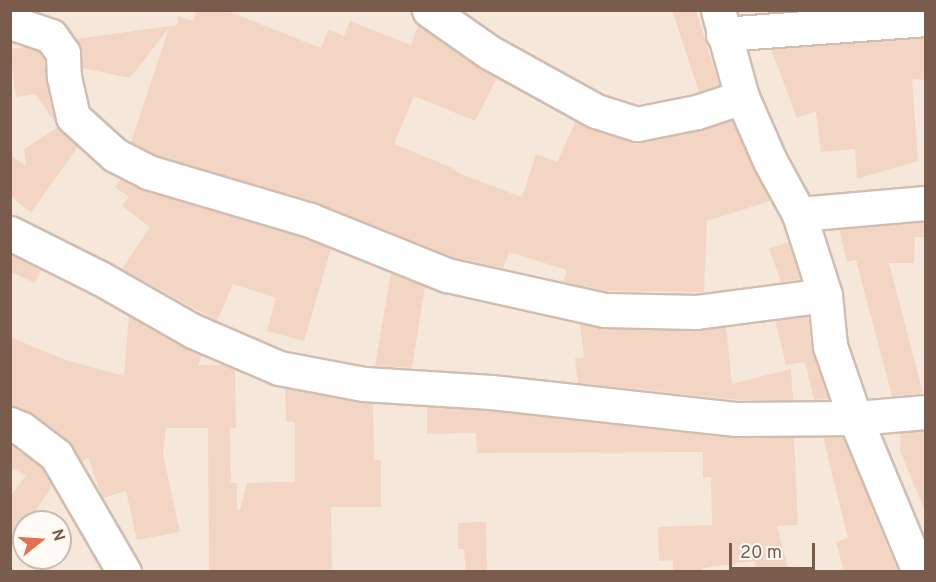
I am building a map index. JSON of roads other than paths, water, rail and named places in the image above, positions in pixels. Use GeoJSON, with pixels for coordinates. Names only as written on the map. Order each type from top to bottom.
{"type":"FeatureCollection","features":[{"type":"Feature","properties":{"kind":"street"},"geometry":{"type":"LineString","coordinates":[[429,10],[489,52],[596,111],[637,124],[697,112],[742,97]]}},
{"type":"Feature","properties":{"kind":"street"},"geometry":{"type":"LineString","coordinates":[[921,569],[855,418],[830,346],[825,295],[799,214],[770,161],[742,97],[720,22],[926,19]]}},
{"type":"Feature","properties":{"kind":"street"},"geometry":{"type":"LineString","coordinates":[[10,22],[51,36],[63,53],[64,77],[73,117],[115,155],[148,172],[310,220],[447,275],[606,310],[696,312],[825,295]]}},
{"type":"Feature","properties":{"kind":"street"},"geometry":{"type":"LineString","coordinates":[[799,214],[926,203]]}},
{"type":"Feature","properties":{"kind":"street"},"geometry":{"type":"LineString","coordinates":[[10,233],[100,278],[193,331],[279,368],[364,384],[491,392],[736,419],[855,418],[926,412]]}},
{"type":"Feature","properties":{"kind":"street"},"geometry":{"type":"LineString","coordinates":[[10,424],[22,429],[56,455],[124,572]]}}]}
